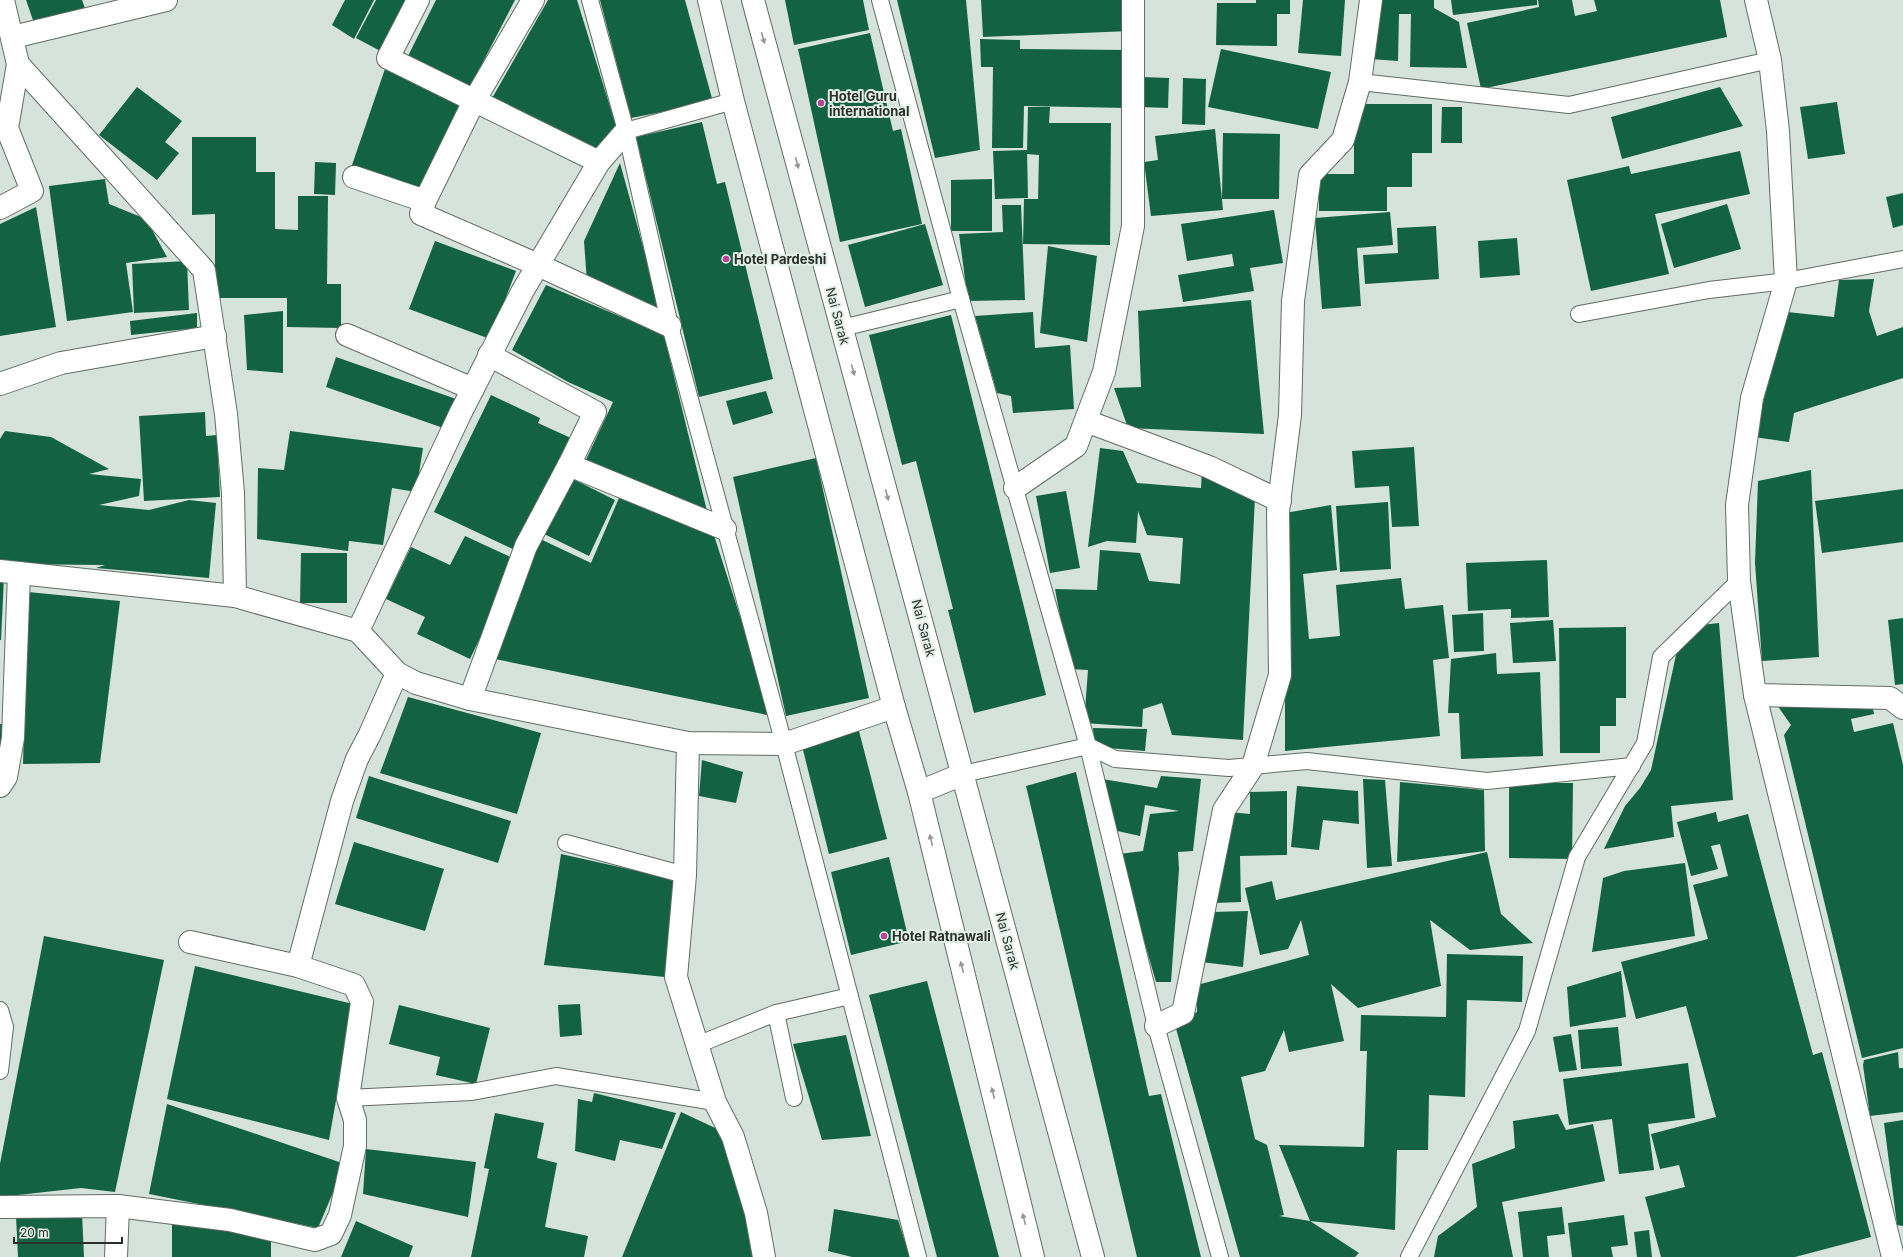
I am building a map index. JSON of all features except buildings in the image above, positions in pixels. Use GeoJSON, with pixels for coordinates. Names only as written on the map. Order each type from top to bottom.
{"type":"FeatureCollection","features":[{"type":"Feature","properties":{"kind":"street"},"geometry":{"type":"LineString","coordinates":[[0,208],[32,191],[7,128],[18,64],[3,0]]}},
{"type":"Feature","properties":{"kind":"street"},"geometry":{"type":"LineString","coordinates":[[13,38],[166,0]]}},
{"type":"Feature","properties":{"kind":"street"},"geometry":{"type":"LineString","coordinates":[[418,0],[388,58],[599,162]]}},
{"type":"Feature","properties":{"kind":"street"},"geometry":{"type":"LineString","coordinates":[[533,0],[474,100],[425,201],[421,214],[538,265],[670,326]]}},
{"type":"Feature","properties":{"kind":"street"},"geometry":{"type":"LineString","coordinates":[[708,0],[733,101],[894,707],[919,792],[1033,1257]]}},
{"type":"Feature","properties":{"kind":"street","name":"Nai Sarak"},"geometry":{"type":"LineString","coordinates":[[753,0],[1093,1257]]}},
{"type":"Feature","properties":{"kind":"street"},"geometry":{"type":"LineString","coordinates":[[1015,488],[1076,446],[1104,372],[1133,226],[1133,0]]}},
{"type":"Feature","properties":{"kind":"street"},"geometry":{"type":"LineString","coordinates":[[1156,1026],[1183,1013],[1224,810],[1253,766],[1280,675],[1278,511],[1290,415],[1293,301],[1310,175],[1342,140],[1360,82],[1371,0]]}},
{"type":"Feature","properties":{"kind":"street"},"geometry":{"type":"LineString","coordinates":[[1756,0],[1770,60],[1778,131],[1786,281],[1752,398],[1737,505],[1739,581],[1755,695],[1892,1257]]}},
{"type":"Feature","properties":{"kind":"street"},"geometry":{"type":"LineString","coordinates":[[18,64],[204,270],[226,414],[233,492],[235,596]]}},
{"type":"Feature","properties":{"kind":"street"},"geometry":{"type":"LineString","coordinates":[[358,631],[473,388],[522,292],[599,162],[626,131]]}},
{"type":"Feature","properties":{"kind":"street"},"geometry":{"type":"LineString","coordinates":[[354,177],[425,201]]}},
{"type":"Feature","properties":{"kind":"street"},"geometry":{"type":"LineString","coordinates":[[347,335],[473,388]]}},
{"type":"Feature","properties":{"kind":"street"},"geometry":{"type":"LineString","coordinates":[[0,384],[61,363],[215,336]]}},
{"type":"Feature","properties":{"kind":"street"},"geometry":{"type":"LineString","coordinates":[[470,699],[526,546],[595,412],[489,355]]}},
{"type":"Feature","properties":{"kind":"street"},"geometry":{"type":"LineString","coordinates":[[1086,421],[1209,466],[1280,501]]}},
{"type":"Feature","properties":{"kind":"street"},"geometry":{"type":"LineString","coordinates":[[569,465],[725,529]]}},
{"type":"Feature","properties":{"kind":"street"},"geometry":{"type":"LineString","coordinates":[[0,786],[6,777],[14,738],[10,572],[235,596],[358,631],[397,673],[416,683],[470,699],[688,743],[784,744],[894,707]]}},
{"type":"Feature","properties":{"kind":"street"},"geometry":{"type":"LineString","coordinates":[[298,966],[342,801],[358,759],[397,673]]}},
{"type":"Feature","properties":{"kind":"street"},"geometry":{"type":"LineString","coordinates":[[1755,695],[1890,698],[1903,708]]}},
{"type":"Feature","properties":{"kind":"street"},"geometry":{"type":"LineString","coordinates":[[688,743],[685,875],[676,977],[715,1102],[733,1138],[756,1213],[764,1257]]}},
{"type":"Feature","properties":{"kind":"street"},"geometry":{"type":"LineString","coordinates":[[919,792],[963,774]]}},
{"type":"Feature","properties":{"kind":"street"},"geometry":{"type":"LineString","coordinates":[[0,1207],[118,1206],[230,1220],[315,1240],[331,1234],[340,1215],[354,1146],[355,1120],[348,1098],[362,1002],[354,985],[298,966],[190,942]]}},
{"type":"Feature","properties":{"kind":"street"},"geometry":{"type":"LineString","coordinates":[[116,1257],[118,1206]]}},
{"type":"Feature","properties":{"kind":"lane"},"geometry":{"type":"LineString","coordinates":[[590,0],[626,131],[670,326],[784,744],[918,1257]]}},
{"type":"Feature","properties":{"kind":"lane"},"geometry":{"type":"LineString","coordinates":[[880,0],[961,299],[1088,746],[1156,1026],[1220,1257]]}},
{"type":"Feature","properties":{"kind":"lane"},"geometry":{"type":"LineString","coordinates":[[1360,82],[1569,105],[1770,60]]}},
{"type":"Feature","properties":{"kind":"lane"},"geometry":{"type":"LineString","coordinates":[[626,131],[733,101]]}},
{"type":"Feature","properties":{"kind":"lane"},"geometry":{"type":"LineString","coordinates":[[1579,314],[1709,290],[1786,281],[1903,259]]}},
{"type":"Feature","properties":{"kind":"lane"},"geometry":{"type":"LineString","coordinates":[[842,328],[961,299]]}},
{"type":"Feature","properties":{"kind":"lane"},"geometry":{"type":"LineString","coordinates":[[1409,1257],[1527,1031],[1578,857],[1645,743],[1661,657],[1739,581]]}},
{"type":"Feature","properties":{"kind":"lane"},"geometry":{"type":"LineString","coordinates":[[963,774],[1088,746],[1115,759],[1229,768],[1307,761],[1487,781],[1632,766]]}},
{"type":"Feature","properties":{"kind":"lane"},"geometry":{"type":"LineString","coordinates":[[566,843],[685,875]]}},
{"type":"Feature","properties":{"kind":"lane"},"geometry":{"type":"LineString","coordinates":[[697,1045],[776,1013],[850,996]]}},
{"type":"Feature","properties":{"kind":"lane"},"geometry":{"type":"LineString","coordinates":[[0,1010],[4,1027],[0,1071]]}},
{"type":"Feature","properties":{"kind":"lane"},"geometry":{"type":"LineString","coordinates":[[776,1013],[794,1098]]}},
{"type":"Feature","properties":{"kind":"lane"},"geometry":{"type":"LineString","coordinates":[[348,1098],[472,1092],[556,1076],[715,1102]]}},
{"type":"Feature","properties":{"kind":"place","name":"Hotel Guru international"},"geometry":{"type":"Point","coordinates":[821,103]}},
{"type":"Feature","properties":{"kind":"place","name":"Hotel Pardeshi"},"geometry":{"type":"Point","coordinates":[726,259]}},
{"type":"Feature","properties":{"kind":"place","name":"Hotel Ratnawali"},"geometry":{"type":"Point","coordinates":[884,936]}}]}
